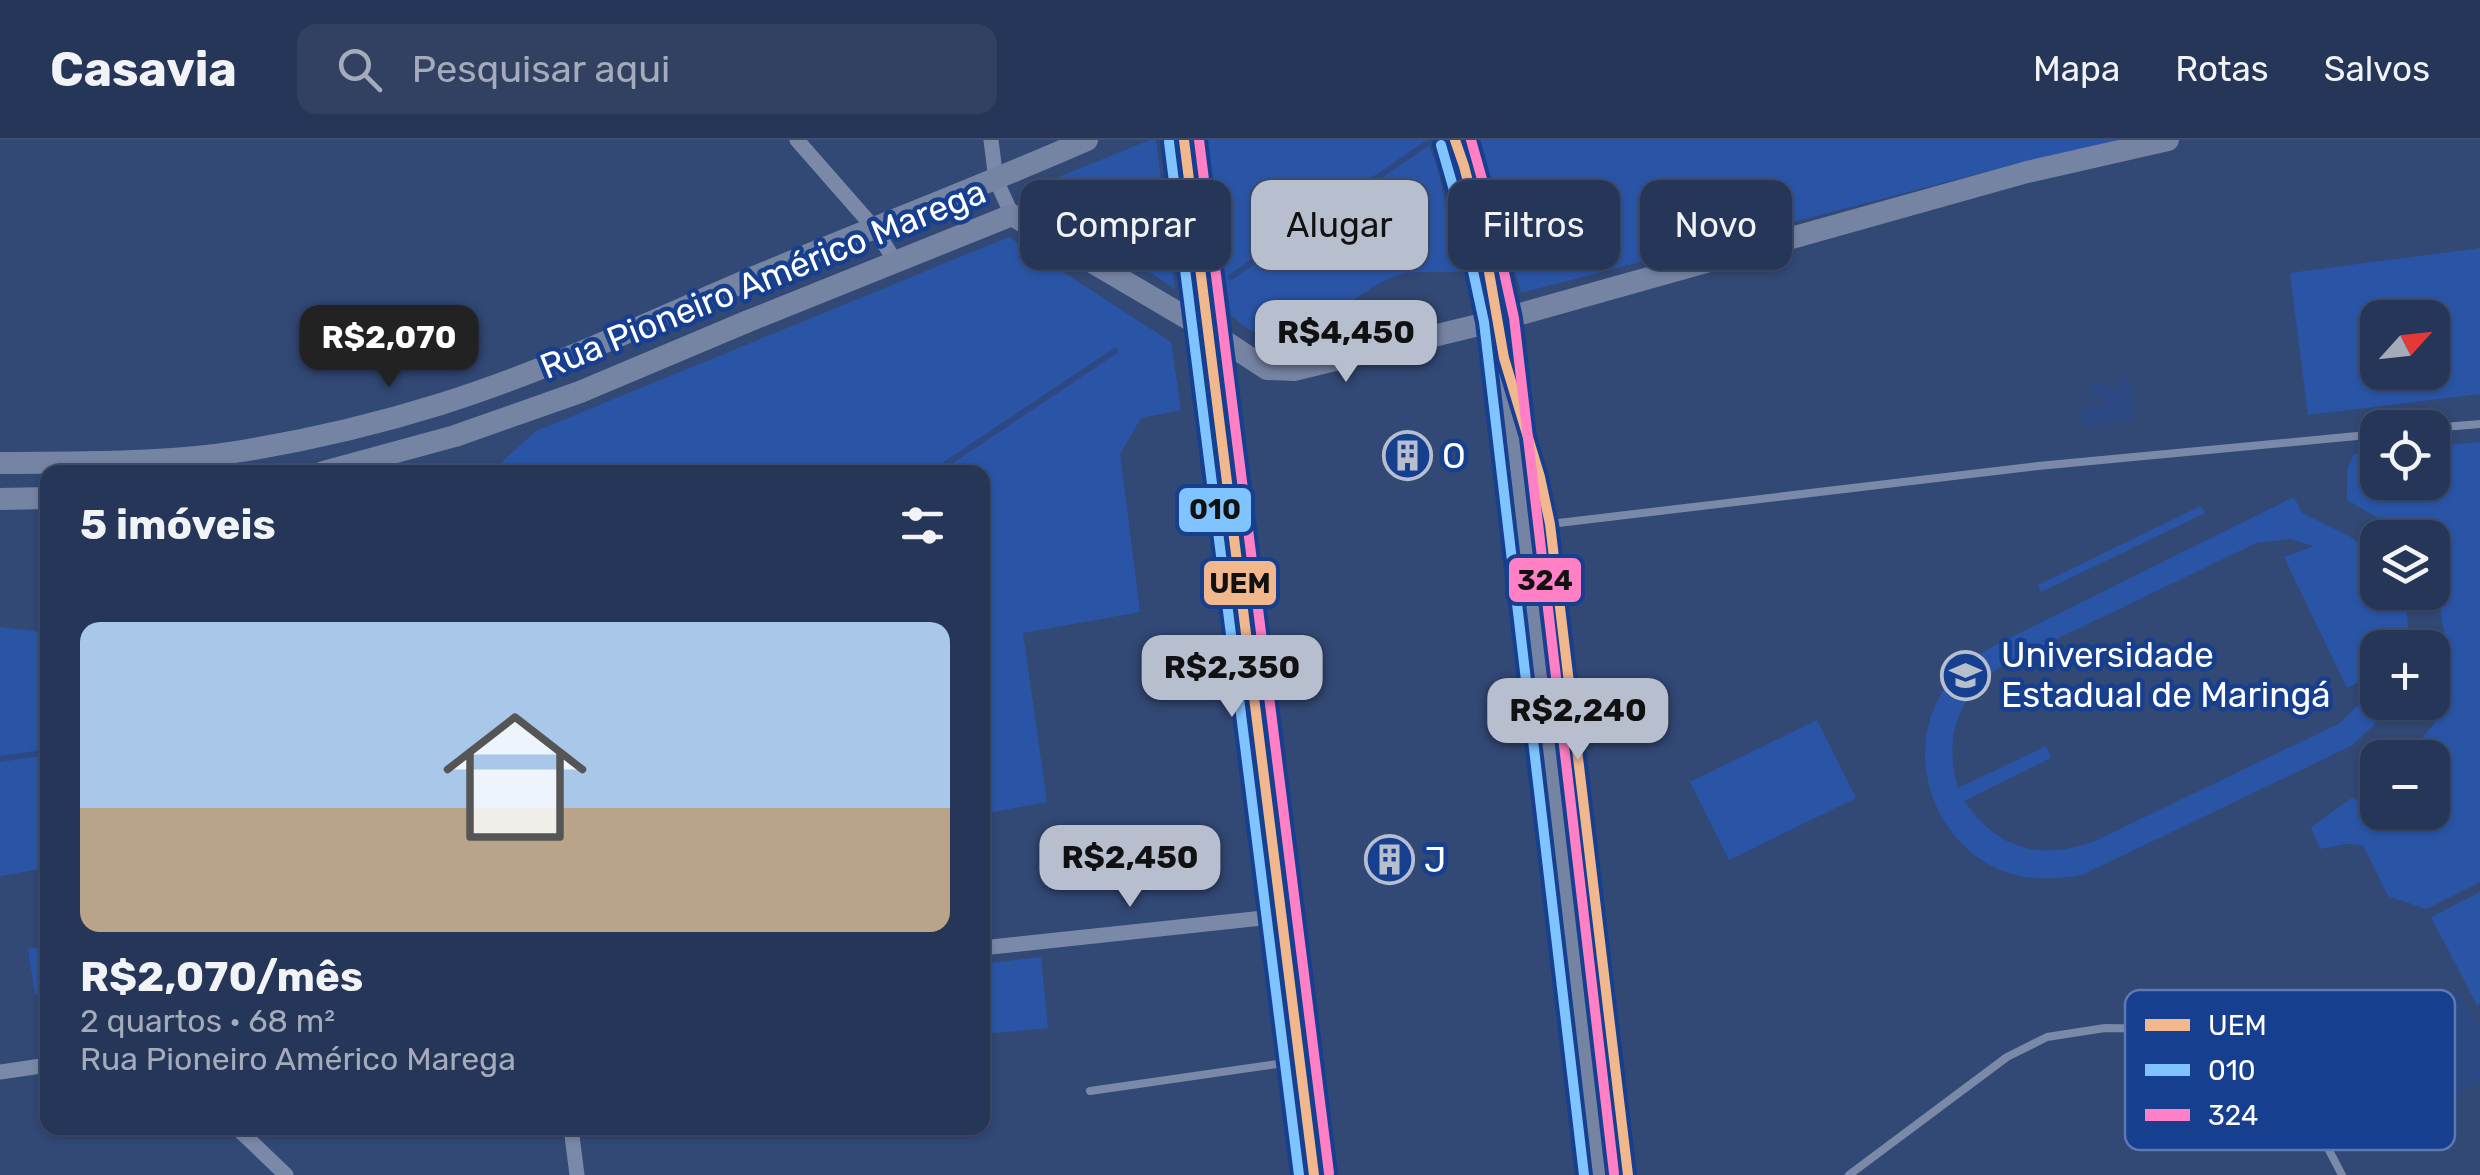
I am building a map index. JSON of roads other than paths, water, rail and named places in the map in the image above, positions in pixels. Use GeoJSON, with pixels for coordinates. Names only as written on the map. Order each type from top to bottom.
{"type":"FeatureCollection","features":[{"type":"Feature","properties":{"kind":"main road","name":"Rua Pioneiro Américo Marega"},"geometry":{"type":"LineString","coordinates":[[0,463],[142,460],[240,451],[442,404],[566,358],[1086,140]]}},
{"type":"Feature","properties":{"kind":"main road"},"geometry":{"type":"LineString","coordinates":[[1184,140],[1314,1175]]}},
{"type":"Feature","properties":{"kind":"main road"},"geometry":{"type":"LineString","coordinates":[[1455,140],[1500,320],[1598,1175]]}},
{"type":"Feature","properties":{"kind":"main road","name":"Rua Pioneiro Américo Marega"},"geometry":{"type":"LineString","coordinates":[[348,465],[455,436],[580,392],[1012,216],[1267,369],[1294,370],[1500,320],[2027,172],[2168,140]]}},
{"type":"Feature","properties":{"kind":"main road"},"geometry":{"type":"LineString","coordinates":[[0,499],[40,498]]}},
{"type":"Feature","properties":{"kind":"street"},"geometry":{"type":"LineString","coordinates":[[798,140],[876,229],[895,261]]}},
{"type":"Feature","properties":{"kind":"street"},"geometry":{"type":"LineString","coordinates":[[991,140],[996,180],[1012,216]]}},
{"type":"Feature","properties":{"kind":"street"},"geometry":{"type":"LineString","coordinates":[[990,947],[1282,916]]}},
{"type":"Feature","properties":{"kind":"street"},"geometry":{"type":"LineString","coordinates":[[0,1072],[40,1066]]}},
{"type":"Feature","properties":{"kind":"street"},"geometry":{"type":"LineString","coordinates":[[244,1135],[286,1175]]}},
{"type":"Feature","properties":{"kind":"street"},"geometry":{"type":"LineString","coordinates":[[572,1135],[576,1175]]}},
{"type":"Feature","properties":{"kind":"lane"},"geometry":{"type":"LineString","coordinates":[[1504,358],[1550,524],[1628,1175]]}},
{"type":"Feature","properties":{"kind":"lane"},"geometry":{"type":"LineString","coordinates":[[2450,426],[2480,424]]}},
{"type":"Feature","properties":{"kind":"lane"},"geometry":{"type":"LineString","coordinates":[[1550,524],[2038,466],[2360,436]]}},
{"type":"Feature","properties":{"kind":"lane"},"geometry":{"type":"LineString","coordinates":[[1849,1175],[2007,1057],[2047,1038],[2125,1029]]}},
{"type":"Feature","properties":{"kind":"lane"},"geometry":{"type":"LineString","coordinates":[[1090,1092],[1300,1061]]}},
{"type":"Feature","properties":{"kind":"lane"},"geometry":{"type":"LineString","coordinates":[[2329,1150],[2342,1175]]}},
{"type":"Feature","properties":{"kind":"waterway"},"geometry":{"type":"LineString","coordinates":[[1231,277],[1432,140]]}},
{"type":"Feature","properties":{"kind":"waterway"},"geometry":{"type":"LineString","coordinates":[[944,465],[1115,351]]}},
{"type":"Feature","properties":{"kind":"waterway"},"geometry":{"type":"LineString","coordinates":[[0,759],[40,753]]}},
{"type":"Feature","properties":{"kind":"place","name":"O"},"geometry":{"type":"Point","coordinates":[1407,456]}},
{"type":"Feature","properties":{"kind":"place","name":"Universidade Estadual de Maringá"},"geometry":{"type":"Point","coordinates":[1966,675]}},
{"type":"Feature","properties":{"kind":"place","name":"J"},"geometry":{"type":"Point","coordinates":[1389,860]}}]}
